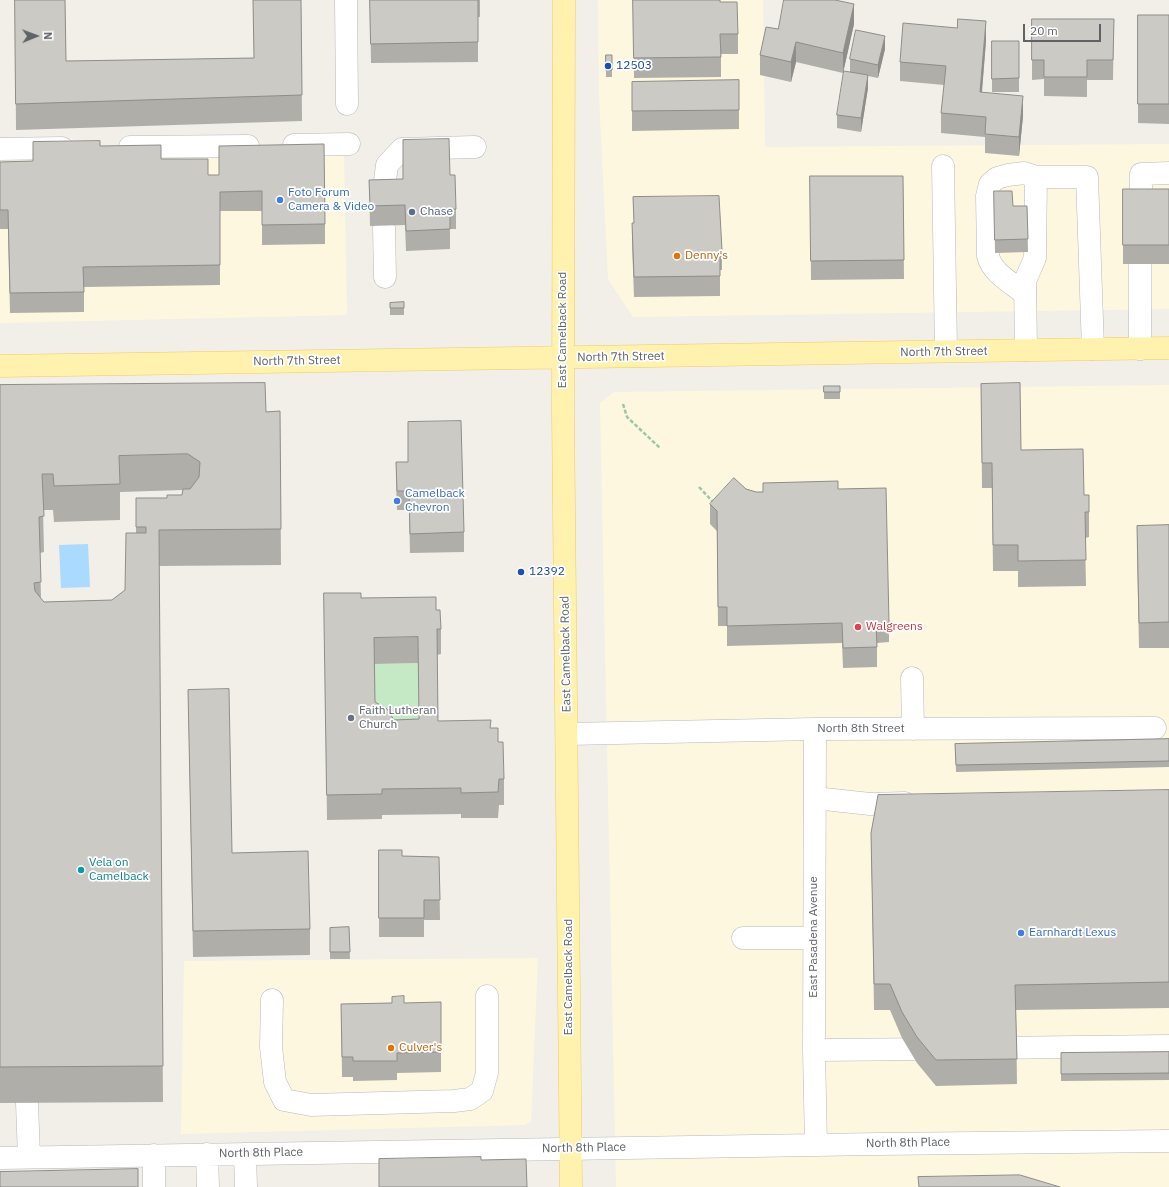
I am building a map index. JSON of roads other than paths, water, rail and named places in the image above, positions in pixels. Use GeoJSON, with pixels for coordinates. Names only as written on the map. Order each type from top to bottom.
{"type":"FeatureCollection","features":[{"type":"Feature","properties":{"kind":"main road","name":"East Camelback Road"},"geometry":{"type":"LineString","coordinates":[[564,0],[563,358],[571,1187]]}},
{"type":"Feature","properties":{"kind":"main road","name":"North 7th Street"},"geometry":{"type":"LineString","coordinates":[[0,366],[1169,348]]}},
{"type":"Feature","properties":{"kind":"street"},"geometry":{"type":"LineString","coordinates":[[346,0],[347,104]]}},
{"type":"Feature","properties":{"kind":"street"},"geometry":{"type":"LineString","coordinates":[[111,147],[349,144]]}},
{"type":"Feature","properties":{"kind":"street"},"geometry":{"type":"LineString","coordinates":[[383,197],[387,166],[402,149],[475,147]]}},
{"type":"Feature","properties":{"kind":"street"},"geometry":{"type":"LineString","coordinates":[[0,149],[79,148]]}},
{"type":"Feature","properties":{"kind":"street"},"geometry":{"type":"LineString","coordinates":[[943,166],[946,352]]}},
{"type":"Feature","properties":{"kind":"street"},"geometry":{"type":"LineString","coordinates":[[1025,294],[995,270],[990,264],[988,256],[987,196],[990,184],[997,178],[1024,173],[1036,177],[1087,177],[1093,349]]}},
{"type":"Feature","properties":{"kind":"street"},"geometry":{"type":"LineString","coordinates":[[1141,209],[1141,174],[1169,173]]}},
{"type":"Feature","properties":{"kind":"street"},"geometry":{"type":"LineString","coordinates":[[1026,350],[1025,281],[1035,258],[1036,177]]}},
{"type":"Feature","properties":{"kind":"street"},"geometry":{"type":"LineString","coordinates":[[384,228],[385,277]]}},
{"type":"Feature","properties":{"kind":"street"},"geometry":{"type":"LineString","coordinates":[[1140,264],[1140,349]]}},
{"type":"Feature","properties":{"kind":"street"},"geometry":{"type":"LineString","coordinates":[[912,678],[913,729]]}},
{"type":"Feature","properties":{"kind":"street","name":"North 8th Street"},"geometry":{"type":"LineString","coordinates":[[567,734],[815,729],[1155,728]]}},
{"type":"Feature","properties":{"kind":"street","name":"East Pasadena Avenue"},"geometry":{"type":"LineString","coordinates":[[815,729],[814,1050],[816,1145]]}},
{"type":"Feature","properties":{"kind":"street"},"geometry":{"type":"LineString","coordinates":[[815,798],[870,804],[925,802]]}},
{"type":"Feature","properties":{"kind":"street"},"geometry":{"type":"LineString","coordinates":[[743,938],[814,938]]}},
{"type":"Feature","properties":{"kind":"street"},"geometry":{"type":"LineString","coordinates":[[272,1000],[271,1047],[275,1082],[284,1100],[311,1105],[454,1102],[470,1099],[482,1091],[487,1073],[487,996]]}},
{"type":"Feature","properties":{"kind":"street"},"geometry":{"type":"LineString","coordinates":[[814,1050],[1169,1046]]}},
{"type":"Feature","properties":{"kind":"street"},"geometry":{"type":"LineString","coordinates":[[27,1103],[29,1157]]}},
{"type":"Feature","properties":{"kind":"street","name":"North 8th Place"},"geometry":{"type":"LineString","coordinates":[[0,1158],[1169,1141]]}},
{"type":"Feature","properties":{"kind":"street"},"geometry":{"type":"LineString","coordinates":[[208,1154],[208,1187]]}},
{"type":"Feature","properties":{"kind":"street"},"geometry":{"type":"LineString","coordinates":[[246,1154],[246,1187]]}},
{"type":"Feature","properties":{"kind":"street"},"geometry":{"type":"LineString","coordinates":[[154,1155],[154,1187]]}},
{"type":"Feature","properties":{"kind":"water"},"geometry":{"type":"Polygon","coordinates":[[[88,544],[90,587],[61,588],[59,545],[88,544]]]}},
{"type":"Feature","properties":{"kind":"place","name":"12503"},"geometry":{"type":"Point","coordinates":[608,66]}},
{"type":"Feature","properties":{"kind":"place","name":"Foto Forum Camera & Video"},"geometry":{"type":"Point","coordinates":[280,200]}},
{"type":"Feature","properties":{"kind":"place","name":"Chase"},"geometry":{"type":"Point","coordinates":[412,212]}},
{"type":"Feature","properties":{"kind":"place","name":"Denny's"},"geometry":{"type":"Point","coordinates":[677,256]}},
{"type":"Feature","properties":{"kind":"place","name":"Camelback Chevron"},"geometry":{"type":"Point","coordinates":[397,501]}},
{"type":"Feature","properties":{"kind":"place","name":"12392"},"geometry":{"type":"Point","coordinates":[521,572]}},
{"type":"Feature","properties":{"kind":"place","name":"Walgreens"},"geometry":{"type":"Point","coordinates":[858,627]}},
{"type":"Feature","properties":{"kind":"place","name":"Faith Lutheran Church"},"geometry":{"type":"Point","coordinates":[351,718]}},
{"type":"Feature","properties":{"kind":"place","name":"Vela on Camelback"},"geometry":{"type":"Point","coordinates":[81,870]}},
{"type":"Feature","properties":{"kind":"place","name":"Earnhardt Lexus"},"geometry":{"type":"Point","coordinates":[1021,933]}},
{"type":"Feature","properties":{"kind":"place","name":"Culver's"},"geometry":{"type":"Point","coordinates":[391,1048]}}]}
